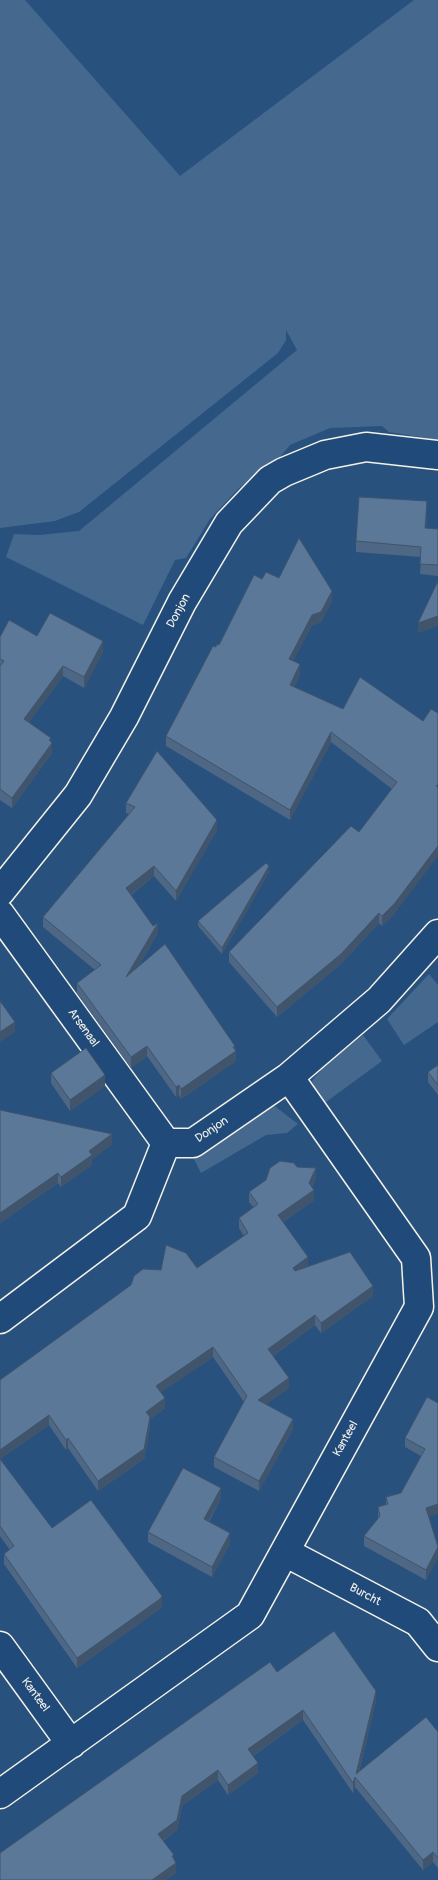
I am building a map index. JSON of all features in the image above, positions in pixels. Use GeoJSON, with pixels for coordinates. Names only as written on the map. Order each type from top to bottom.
{"type":"FeatureCollection","features":[{"type":"Feature","properties":{"kind":"street","name":"Donjon"},"geometry":{"type":"LineString","coordinates":[[0,892],[78,795],[124,717],[182,602],[229,523],[270,480],[325,455],[366,447],[438,455]]}},
{"type":"Feature","properties":{"kind":"street","name":"Arsenaal"},"geometry":{"type":"LineString","coordinates":[[0,914],[166,1143]]}},
{"type":"Feature","properties":{"kind":"street","name":"Donjon"},"geometry":{"type":"LineString","coordinates":[[166,1143],[192,1144],[288,1077],[378,1000],[438,934]]}},
{"type":"Feature","properties":{"kind":"street","name":"Kanteel"},"geometry":{"type":"LineString","coordinates":[[0,1794],[250,1615],[419,1307],[416,1258],[288,1077]]}},
{"type":"Feature","properties":{"kind":"street"},"geometry":{"type":"LineString","coordinates":[[0,1319],[137,1216],[166,1143]]}},
{"type":"Feature","properties":{"kind":"street","name":"Burcht"},"geometry":{"type":"LineString","coordinates":[[285,1552],[418,1622],[438,1647]]}},
{"type":"Feature","properties":{"kind":"street","name":"Kanteel"},"geometry":{"type":"LineString","coordinates":[[0,1646],[70,1744]]}},
{"type":"Feature","properties":{"kind":"shaded area"},"geometry":{"type":"Polygon","coordinates":[[[0,0],[25,0],[180,176],[414,0],[438,0],[438,440],[389,432],[382,426],[330,428],[290,445],[280,457],[238,489],[210,519],[186,558],[175,560],[143,625],[6,557],[14,534],[39,535],[79,531],[297,350],[286,330],[286,340],[278,353],[79,512],[55,521],[0,528],[0,0]]]}},
{"type":"Feature","properties":{"kind":"shaded area"},"geometry":{"type":"Polygon","coordinates":[[[429,974],[438,985],[438,1022],[404,1045],[387,1019],[429,974]]]}},
{"type":"Feature","properties":{"kind":"shaded area"},"geometry":{"type":"Polygon","coordinates":[[[363,1035],[382,1061],[322,1105],[312,1081],[325,1065],[363,1035]]]}},
{"type":"Feature","properties":{"kind":"shaded area"},"geometry":{"type":"Polygon","coordinates":[[[272,1104],[298,1124],[287,1133],[266,1135],[201,1173],[191,1153],[272,1104]]]}},
{"type":"Feature","properties":{"kind":"building"},"geometry":{"type":"Polygon","coordinates":[[[359,497],[427,501],[425,528],[438,529],[438,565],[420,564],[421,547],[356,541],[359,497]]]}},
{"type":"Feature","properties":{"kind":"building"},"geometry":{"type":"Polygon","coordinates":[[[299,538],[332,591],[321,612],[312,615],[289,659],[300,664],[290,685],[343,709],[360,677],[423,721],[431,709],[438,713],[438,784],[436,786],[438,787],[438,846],[395,903],[382,916],[379,913],[341,954],[277,1007],[229,952],[351,826],[359,832],[397,782],[331,732],[290,810],[166,736],[213,646],[219,645],[254,575],[262,579],[266,572],[279,578],[299,538]]]}},
{"type":"Feature","properties":{"kind":"building"},"geometry":{"type":"Polygon","coordinates":[[[437,583],[438,616],[418,623],[437,583]]]}},
{"type":"Feature","properties":{"kind":"building"},"geometry":{"type":"Polygon","coordinates":[[[50,613],[103,641],[84,677],[63,666],[24,719],[51,738],[49,740],[52,743],[12,798],[0,789],[0,666],[4,661],[0,659],[0,637],[9,620],[37,636],[50,613]]]}},
{"type":"Feature","properties":{"kind":"building"},"geometry":{"type":"Polygon","coordinates":[[[157,751],[217,820],[176,891],[154,866],[126,888],[153,926],[158,923],[126,977],[165,944],[235,1046],[233,1047],[236,1051],[181,1089],[179,1085],[176,1087],[147,1046],[131,1057],[77,983],[101,965],[43,917],[135,807],[126,803],[157,751]]]}},
{"type":"Feature","properties":{"kind":"building"},"geometry":{"type":"Polygon","coordinates":[[[266,863],[269,866],[222,948],[198,921],[266,863]]]}},
{"type":"Feature","properties":{"kind":"building"},"geometry":{"type":"Polygon","coordinates":[[[0,1001],[15,1022],[0,1032],[0,1001]]]}},
{"type":"Feature","properties":{"kind":"building"},"geometry":{"type":"Polygon","coordinates":[[[86,1048],[105,1075],[70,1100],[51,1073],[86,1048]]]}},
{"type":"Feature","properties":{"kind":"building"},"geometry":{"type":"Polygon","coordinates":[[[438,1065],[438,1085],[428,1072],[438,1065]]]}},
{"type":"Feature","properties":{"kind":"building"},"geometry":{"type":"Polygon","coordinates":[[[0,1110],[112,1134],[89,1151],[92,1155],[61,1177],[58,1173],[0,1213],[0,1110]]]}},
{"type":"Feature","properties":{"kind":"building"},"geometry":{"type":"Polygon","coordinates":[[[280,1161],[294,1163],[297,1167],[316,1168],[309,1183],[314,1190],[278,1215],[308,1257],[293,1268],[295,1271],[350,1252],[373,1286],[321,1323],[315,1315],[268,1349],[289,1378],[258,1400],[293,1419],[259,1481],[214,1457],[247,1396],[213,1347],[156,1386],[165,1398],[146,1412],[150,1417],[144,1449],[98,1481],[68,1438],[66,1440],[49,1415],[0,1450],[0,1380],[131,1285],[134,1276],[143,1269],[161,1270],[166,1245],[186,1253],[197,1268],[248,1233],[239,1218],[258,1204],[249,1192],[266,1180],[270,1168],[280,1161]]]}},
{"type":"Feature","properties":{"kind":"building"},"geometry":{"type":"Polygon","coordinates":[[[427,1397],[438,1403],[438,1504],[426,1508],[438,1547],[426,1570],[364,1536],[380,1516],[378,1507],[388,1504],[386,1497],[401,1493],[425,1449],[405,1438],[427,1397]]]}},
{"type":"Feature","properties":{"kind":"building"},"geometry":{"type":"Polygon","coordinates":[[[0,1459],[52,1528],[91,1500],[162,1596],[77,1658],[4,1554],[14,1546],[0,1526],[0,1459]]]}},
{"type":"Feature","properties":{"kind":"building"},"geometry":{"type":"Polygon","coordinates":[[[183,1468],[221,1488],[204,1519],[230,1533],[212,1567],[148,1532],[183,1468]]]}},
{"type":"Feature","properties":{"kind":"building"},"geometry":{"type":"Polygon","coordinates":[[[334,1631],[376,1691],[356,1774],[426,1717],[438,1732],[438,1858],[433,1852],[423,1860],[355,1777],[353,1783],[303,1710],[248,1749],[258,1763],[228,1785],[218,1770],[182,1796],[177,1820],[158,1834],[174,1855],[172,1856],[176,1863],[152,1880],[0,1880],[0,1853],[270,1662],[277,1672],[334,1631]]]}}]}
